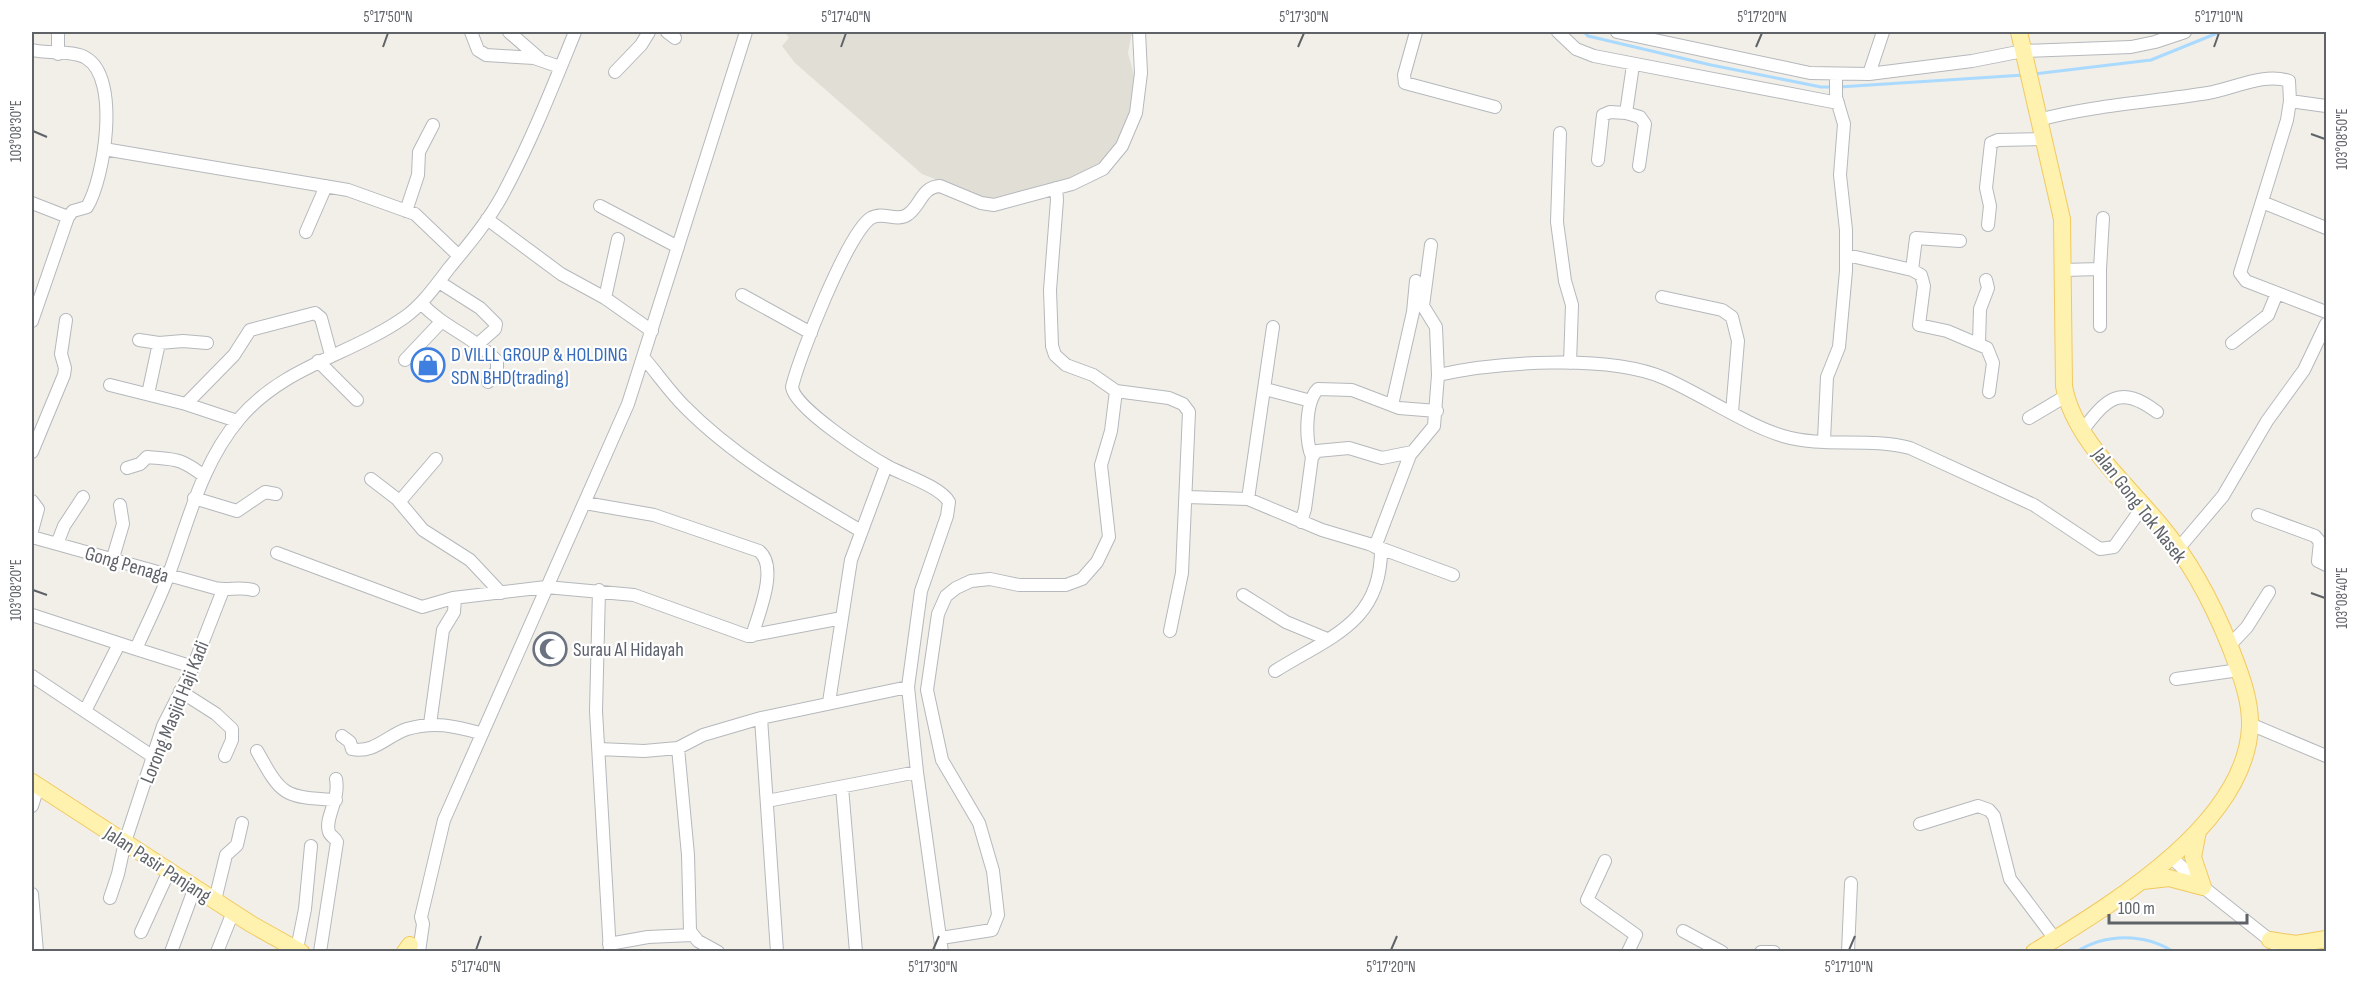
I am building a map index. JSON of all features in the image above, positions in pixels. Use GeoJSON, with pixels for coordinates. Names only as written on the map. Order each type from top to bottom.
{"type":"FeatureCollection","features":[{"type":"Feature","properties":{"kind":"main road","name":"Jalan Gong Tok Nasek"},"geometry":{"type":"LineString","coordinates":[[2019,32],[2062,219],[2066,396],[2071,413],[2082,431],[2178,549],[2208,597],[2247,694],[2250,724],[2247,745],[2232,783],[2198,830],[2172,858],[2142,881],[2034,951]]}},
{"type":"Feature","properties":{"kind":"main road","name":"Jalan Pasir Panjang"},"geometry":{"type":"LineString","coordinates":[[35,785],[233,912],[295,948]]}},
{"type":"Feature","properties":{"kind":"main road"},"geometry":{"type":"LineString","coordinates":[[2198,830],[2193,857],[2204,887]]}},
{"type":"Feature","properties":{"kind":"main road"},"geometry":{"type":"LineString","coordinates":[[2142,881],[2169,878],[2204,887]]}},
{"type":"Feature","properties":{"kind":"main road"},"geometry":{"type":"LineString","coordinates":[[2270,940],[2296,944],[2326,939]]}},
{"type":"Feature","properties":{"kind":"main road"},"geometry":{"type":"LineString","coordinates":[[2324,951],[2326,947]]}},
{"type":"Feature","properties":{"kind":"street"},"geometry":{"type":"LineString","coordinates":[[58,32],[58,54]]}},
{"type":"Feature","properties":{"kind":"street"},"geometry":{"type":"LineString","coordinates":[[471,32],[475,44],[482,53],[541,60],[560,67]]}},
{"type":"Feature","properties":{"kind":"street"},"geometry":{"type":"LineString","coordinates":[[509,32],[541,60]]}},
{"type":"Feature","properties":{"kind":"street"},"geometry":{"type":"LineString","coordinates":[[136,649],[168,577],[194,498],[204,476],[237,421],[272,389],[318,361],[374,338],[421,303],[487,219],[507,187],[575,32]]}},
{"type":"Feature","properties":{"kind":"street"},"geometry":{"type":"LineString","coordinates":[[615,72],[641,45],[649,32]]}},
{"type":"Feature","properties":{"kind":"street"},"geometry":{"type":"LineString","coordinates":[[414,950],[423,924],[421,917],[444,820],[480,733],[618,429],[652,331],[746,32]]}},
{"type":"Feature","properties":{"kind":"street"},"geometry":{"type":"LineString","coordinates":[[942,947],[916,772],[908,687],[921,591],[947,516],[949,502],[942,494],[886,466],[805,408],[792,392],[793,383],[811,333],[853,238],[871,218],[877,216],[903,217],[934,186],[990,205],[1083,180],[1103,169],[1122,146],[1139,102],[1138,32]]}},
{"type":"Feature","properties":{"kind":"street"},"geometry":{"type":"LineString","coordinates":[[1416,32],[1404,75],[1405,83],[1495,107]]}},
{"type":"Feature","properties":{"kind":"street"},"geometry":{"type":"LineString","coordinates":[[1558,32],[1584,53],[1633,65],[1837,100]]}},
{"type":"Feature","properties":{"kind":"street"},"geometry":{"type":"LineString","coordinates":[[1617,32],[1810,73],[1836,76],[1869,74],[2024,53],[2131,47],[2185,32]]}},
{"type":"Feature","properties":{"kind":"street"},"geometry":{"type":"LineString","coordinates":[[1869,74],[1883,32]]}},
{"type":"Feature","properties":{"kind":"street"},"geometry":{"type":"LineString","coordinates":[[32,50],[82,56],[96,69],[105,102],[104,149],[99,177],[88,206],[73,211],[68,218],[32,321]]}},
{"type":"Feature","properties":{"kind":"street"},"geometry":{"type":"LineString","coordinates":[[1626,113],[1633,65]]}},
{"type":"Feature","properties":{"kind":"street"},"geometry":{"type":"LineString","coordinates":[[1824,440],[1827,377],[1839,347],[1847,255],[1840,175],[1844,124],[1837,100],[1836,76]]}},
{"type":"Feature","properties":{"kind":"street"},"geometry":{"type":"LineString","coordinates":[[2038,120],[2111,105],[2210,93],[2270,79],[2289,81],[2290,101],[2240,273],[2246,281],[2326,312]]}},
{"type":"Feature","properties":{"kind":"street"},"geometry":{"type":"LineString","coordinates":[[2290,101],[2326,106]]}},
{"type":"Feature","properties":{"kind":"street"},"geometry":{"type":"LineString","coordinates":[[1598,160],[1603,116],[1610,112],[1626,113],[1640,117],[1645,124],[1639,166]]}},
{"type":"Feature","properties":{"kind":"street"},"geometry":{"type":"LineString","coordinates":[[406,211],[418,175],[419,152],[433,125]]}},
{"type":"Feature","properties":{"kind":"street"},"geometry":{"type":"LineString","coordinates":[[1560,133],[1557,222],[1565,281],[1572,305],[1570,363]]}},
{"type":"Feature","properties":{"kind":"street"},"geometry":{"type":"LineString","coordinates":[[1988,225],[1990,206],[1986,188],[1991,143],[1998,140],[2043,139]]}},
{"type":"Feature","properties":{"kind":"street"},"geometry":{"type":"LineString","coordinates":[[104,149],[348,190],[422,219],[459,256]]}},
{"type":"Feature","properties":{"kind":"street"},"geometry":{"type":"LineString","coordinates":[[306,232],[326,186]]}},
{"type":"Feature","properties":{"kind":"street"},"geometry":{"type":"LineString","coordinates":[[1056,188],[1057,200],[1050,268],[1052,346],[1059,361],[1093,375],[1116,391],[1169,398],[1187,408],[1187,497],[1182,573],[1170,631]]}},
{"type":"Feature","properties":{"kind":"street"},"geometry":{"type":"LineString","coordinates":[[2262,202],[2326,228]]}},
{"type":"Feature","properties":{"kind":"street"},"geometry":{"type":"LineString","coordinates":[[32,203],[68,218]]}},
{"type":"Feature","properties":{"kind":"street"},"geometry":{"type":"LineString","coordinates":[[600,206],[678,247]]}},
{"type":"Feature","properties":{"kind":"street"},"geometry":{"type":"LineString","coordinates":[[2100,326],[2103,218]]}},
{"type":"Feature","properties":{"kind":"street"},"geometry":{"type":"LineString","coordinates":[[487,219],[561,274],[605,298],[652,331]]}},
{"type":"Feature","properties":{"kind":"street"},"geometry":{"type":"LineString","coordinates":[[1912,270],[1916,238],[1960,241]]}},
{"type":"Feature","properties":{"kind":"street"},"geometry":{"type":"LineString","coordinates":[[605,298],[618,239]]}},
{"type":"Feature","properties":{"kind":"street"},"geometry":{"type":"LineString","coordinates":[[1275,671],[1353,623],[1366,609],[1378,581],[1378,548],[1412,452],[1432,429],[1437,411],[1437,327],[1423,306],[1431,245]]}},
{"type":"Feature","properties":{"kind":"street"},"geometry":{"type":"LineString","coordinates":[[1847,255],[1912,270],[1924,279],[1919,325],[1947,331],[1978,343],[1990,351],[1993,363],[1989,392]]}},
{"type":"Feature","properties":{"kind":"street"},"geometry":{"type":"LineString","coordinates":[[2063,270],[2100,269]]}},
{"type":"Feature","properties":{"kind":"street"},"geometry":{"type":"LineString","coordinates":[[1978,343],[1980,309],[1988,288],[1986,280]]}},
{"type":"Feature","properties":{"kind":"street"},"geometry":{"type":"LineString","coordinates":[[439,282],[480,308],[496,324],[495,329],[478,344]]}},
{"type":"Feature","properties":{"kind":"street"},"geometry":{"type":"LineString","coordinates":[[1392,405],[1413,312],[1416,282]]}},
{"type":"Feature","properties":{"kind":"street"},"geometry":{"type":"LineString","coordinates":[[2232,343],[2268,315],[2277,293]]}},
{"type":"Feature","properties":{"kind":"street"},"geometry":{"type":"LineString","coordinates":[[742,295],[811,333]]}},
{"type":"Feature","properties":{"kind":"street"},"geometry":{"type":"LineString","coordinates":[[1662,297],[1722,310],[1732,317],[1738,340],[1732,412]]}},
{"type":"Feature","properties":{"kind":"street"},"geometry":{"type":"LineString","coordinates":[[421,303],[441,322],[478,344],[498,363],[496,373],[488,382]]}},
{"type":"Feature","properties":{"kind":"street"},"geometry":{"type":"LineString","coordinates":[[186,404],[234,355],[254,328],[315,313],[321,318],[331,355]]}},
{"type":"Feature","properties":{"kind":"street"},"geometry":{"type":"LineString","coordinates":[[32,452],[64,375],[65,368],[61,354],[66,320]]}},
{"type":"Feature","properties":{"kind":"street"},"geometry":{"type":"LineString","coordinates":[[405,360],[441,322]]}},
{"type":"Feature","properties":{"kind":"street"},"geometry":{"type":"LineString","coordinates":[[2178,549],[2223,496],[2267,422],[2304,370],[2326,324]]}},
{"type":"Feature","properties":{"kind":"street"},"geometry":{"type":"LineString","coordinates":[[1248,500],[1273,327]]}},
{"type":"Feature","properties":{"kind":"street"},"geometry":{"type":"LineString","coordinates":[[139,340],[159,343],[183,340],[207,343]]}},
{"type":"Feature","properties":{"kind":"street"},"geometry":{"type":"LineString","coordinates":[[148,394],[159,343]]}},
{"type":"Feature","properties":{"kind":"street"},"geometry":{"type":"LineString","coordinates":[[643,357],[686,407],[708,427],[794,490],[861,531]]}},
{"type":"Feature","properties":{"kind":"street"},"geometry":{"type":"LineString","coordinates":[[318,361],[357,400]]}},
{"type":"Feature","properties":{"kind":"street"},"geometry":{"type":"LineString","coordinates":[[1437,375],[1525,365],[1570,363],[1601,363],[1652,373],[1785,437],[1889,443],[1918,451],[2034,505],[2100,549],[2114,548],[2144,505]]}},
{"type":"Feature","properties":{"kind":"street"},"geometry":{"type":"LineString","coordinates":[[110,386],[186,404],[237,421]]}},
{"type":"Feature","properties":{"kind":"street"},"geometry":{"type":"LineString","coordinates":[[1301,522],[1312,457],[1308,446],[1311,401],[1318,389],[1344,388],[1358,391],[1392,405],[1437,411]]}},
{"type":"Feature","properties":{"kind":"street"},"geometry":{"type":"LineString","coordinates":[[1265,389],[1311,401]]}},
{"type":"Feature","properties":{"kind":"street"},"geometry":{"type":"LineString","coordinates":[[937,951],[942,947],[992,930],[998,915],[995,880],[979,823],[948,775],[936,742],[926,685],[934,651],[939,610],[950,593],[971,581],[990,579],[1017,585],[1066,585],[1082,579],[1097,562],[1109,537],[1101,465],[1111,431],[1116,391]]}},
{"type":"Feature","properties":{"kind":"street"},"geometry":{"type":"LineString","coordinates":[[2029,418],[2066,396]]}},
{"type":"Feature","properties":{"kind":"street"},"geometry":{"type":"LineString","coordinates":[[2082,431],[2103,406],[2120,396],[2138,399],[2157,412]]}},
{"type":"Feature","properties":{"kind":"street"},"geometry":{"type":"LineString","coordinates":[[1312,457],[1317,451],[1326,448],[1349,448],[1382,458],[1412,452]]}},
{"type":"Feature","properties":{"kind":"street"},"geometry":{"type":"LineString","coordinates":[[127,468],[140,464],[147,457],[173,458],[188,463],[204,476]]}},
{"type":"Feature","properties":{"kind":"street"},"geometry":{"type":"LineString","coordinates":[[400,501],[436,459]]}},
{"type":"Feature","properties":{"kind":"street"},"geometry":{"type":"LineString","coordinates":[[829,702],[851,560],[886,466]]}},
{"type":"Feature","properties":{"kind":"street"},"geometry":{"type":"LineString","coordinates":[[371,479],[400,501],[423,530],[463,554],[501,593]]}},
{"type":"Feature","properties":{"kind":"street"},"geometry":{"type":"LineString","coordinates":[[194,498],[237,511],[265,492],[276,494]]}},
{"type":"Feature","properties":{"kind":"street"},"geometry":{"type":"LineString","coordinates":[[57,544],[64,526],[83,497]]}},
{"type":"Feature","properties":{"kind":"street"},"geometry":{"type":"LineString","coordinates":[[1187,497],[1248,500],[1301,522],[1452,575]]}},
{"type":"Feature","properties":{"kind":"street"},"geometry":{"type":"LineString","coordinates":[[32,501],[38,509],[32,531]]}},
{"type":"Feature","properties":{"kind":"street"},"geometry":{"type":"LineString","coordinates":[[585,503],[654,515],[759,551],[766,560],[769,574],[752,636]]}},
{"type":"Feature","properties":{"kind":"street"},"geometry":{"type":"LineString","coordinates":[[112,561],[123,524],[120,505]]}},
{"type":"Feature","properties":{"kind":"street"},"geometry":{"type":"LineString","coordinates":[[2258,515],[2315,536],[2319,542],[2318,561],[2326,566]]}},
{"type":"Feature","properties":{"kind":"street","name":"Gong Penaga"},"geometry":{"type":"LineString","coordinates":[[32,537],[168,577],[223,590]]}},
{"type":"Feature","properties":{"kind":"street"},"geometry":{"type":"LineString","coordinates":[[277,553],[417,606],[428,607],[456,598],[546,587],[634,595],[752,636],[842,618]]}},
{"type":"Feature","properties":{"kind":"street"},"geometry":{"type":"LineString","coordinates":[[223,590],[239,587],[253,590]]}},
{"type":"Feature","properties":{"kind":"street","name":"Lorong Masjid Haji Kadi"},"geometry":{"type":"LineString","coordinates":[[110,898],[118,874],[124,842],[152,756],[193,667],[223,590]]}},
{"type":"Feature","properties":{"kind":"street"},"geometry":{"type":"LineString","coordinates":[[598,590],[597,711],[609,948],[648,937],[692,935],[718,951]]}},
{"type":"Feature","properties":{"kind":"street"},"geometry":{"type":"LineString","coordinates":[[2229,646],[2247,627],[2269,592]]}},
{"type":"Feature","properties":{"kind":"street"},"geometry":{"type":"LineString","coordinates":[[1243,594],[1286,622],[1327,639]]}},
{"type":"Feature","properties":{"kind":"street"},"geometry":{"type":"LineString","coordinates":[[430,724],[443,630],[454,612],[456,598]]}},
{"type":"Feature","properties":{"kind":"street"},"geometry":{"type":"LineString","coordinates":[[32,615],[193,667]]}},
{"type":"Feature","properties":{"kind":"street"},"geometry":{"type":"LineString","coordinates":[[85,711],[119,644]]}},
{"type":"Feature","properties":{"kind":"street"},"geometry":{"type":"LineString","coordinates":[[2176,679],[2239,670]]}},
{"type":"Feature","properties":{"kind":"street"},"geometry":{"type":"LineString","coordinates":[[32,676],[152,756]]}},
{"type":"Feature","properties":{"kind":"street"},"geometry":{"type":"LineString","coordinates":[[599,749],[644,752],[678,748],[703,735],[761,718],[908,687]]}},
{"type":"Feature","properties":{"kind":"street"},"geometry":{"type":"LineString","coordinates":[[180,691],[216,714],[232,729],[232,740],[225,756]]}},
{"type":"Feature","properties":{"kind":"street"},"geometry":{"type":"LineString","coordinates":[[761,718],[777,951]]}},
{"type":"Feature","properties":{"kind":"street"},"geometry":{"type":"LineString","coordinates":[[342,736],[349,741],[352,749],[365,750],[406,730],[430,724],[448,725],[480,733]]}},
{"type":"Feature","properties":{"kind":"street"},"geometry":{"type":"LineString","coordinates":[[2250,724],[2326,756]]}},
{"type":"Feature","properties":{"kind":"street"},"geometry":{"type":"LineString","coordinates":[[678,748],[692,935]]}},
{"type":"Feature","properties":{"kind":"street"},"geometry":{"type":"LineString","coordinates":[[257,750],[280,788],[307,799],[336,800]]}},
{"type":"Feature","properties":{"kind":"street"},"geometry":{"type":"LineString","coordinates":[[767,801],[916,772]]}},
{"type":"Feature","properties":{"kind":"street"},"geometry":{"type":"LineString","coordinates":[[320,951],[337,850],[337,840],[330,834],[328,826],[338,791],[336,779]]}},
{"type":"Feature","properties":{"kind":"street"},"geometry":{"type":"LineString","coordinates":[[32,806],[35,785]]}},
{"type":"Feature","properties":{"kind":"street"},"geometry":{"type":"LineString","coordinates":[[842,787],[856,951]]}},
{"type":"Feature","properties":{"kind":"street"},"geometry":{"type":"LineString","coordinates":[[1920,824],[1978,807],[1989,810],[1994,816],[2014,886],[2055,939]]}},
{"type":"Feature","properties":{"kind":"street"},"geometry":{"type":"LineString","coordinates":[[215,900],[226,855],[237,845],[242,823]]}},
{"type":"Feature","properties":{"kind":"street"},"geometry":{"type":"LineString","coordinates":[[295,948],[305,909],[310,846]]}},
{"type":"Feature","properties":{"kind":"street"},"geometry":{"type":"LineString","coordinates":[[2172,858],[2204,887],[2285,951]]}},
{"type":"Feature","properties":{"kind":"street"},"geometry":{"type":"LineString","coordinates":[[1605,861],[1587,900],[1636,934],[1628,951]]}},
{"type":"Feature","properties":{"kind":"street"},"geometry":{"type":"LineString","coordinates":[[141,932],[169,871]]}},
{"type":"Feature","properties":{"kind":"street"},"geometry":{"type":"LineString","coordinates":[[1848,951],[1851,883]]}},
{"type":"Feature","properties":{"kind":"street"},"geometry":{"type":"LineString","coordinates":[[171,951],[195,887]]}},
{"type":"Feature","properties":{"kind":"street"},"geometry":{"type":"LineString","coordinates":[[32,894],[37,951]]}},
{"type":"Feature","properties":{"kind":"street"},"geometry":{"type":"LineString","coordinates":[[217,951],[233,912]]}},
{"type":"Feature","properties":{"kind":"street"},"geometry":{"type":"LineString","coordinates":[[1683,931],[1706,945],[1722,951]]}},
{"type":"Feature","properties":{"kind":"street"},"geometry":{"type":"LineString","coordinates":[[1761,951],[1774,951]]}},
{"type":"Feature","properties":{"kind":"shaded area"},"geometry":{"type":"Polygon","coordinates":[[[785,32],[1132,32],[1128,53],[1134,75],[1130,115],[1105,163],[1070,181],[987,199],[922,174],[795,63],[782,46],[789,38],[785,32]]]}},
{"type":"Feature","properties":{"kind":"waterway"},"geometry":{"type":"LineString","coordinates":[[1584,32],[1588,36],[1711,65],[1821,87],[1833,87]]}},
{"type":"Feature","properties":{"kind":"waterway"},"geometry":{"type":"LineString","coordinates":[[2034,74],[2151,60],[2220,32]]}},
{"type":"Feature","properties":{"kind":"waterway"},"geometry":{"type":"LineString","coordinates":[[1839,87],[2024,75]]}},
{"type":"Feature","properties":{"kind":"waterway"},"geometry":{"type":"LineString","coordinates":[[2076,952],[2100,941],[2125,938],[2150,941],[2174,952]]}},
{"type":"Feature","properties":{"kind":"place","name":"D VILLL GROUP & HOLDING SDN BHD(trading)"},"geometry":{"type":"Point","coordinates":[428,365]}},
{"type":"Feature","properties":{"kind":"place","name":"Surau Al Hidayah"},"geometry":{"type":"Point","coordinates":[550,649]}}]}
